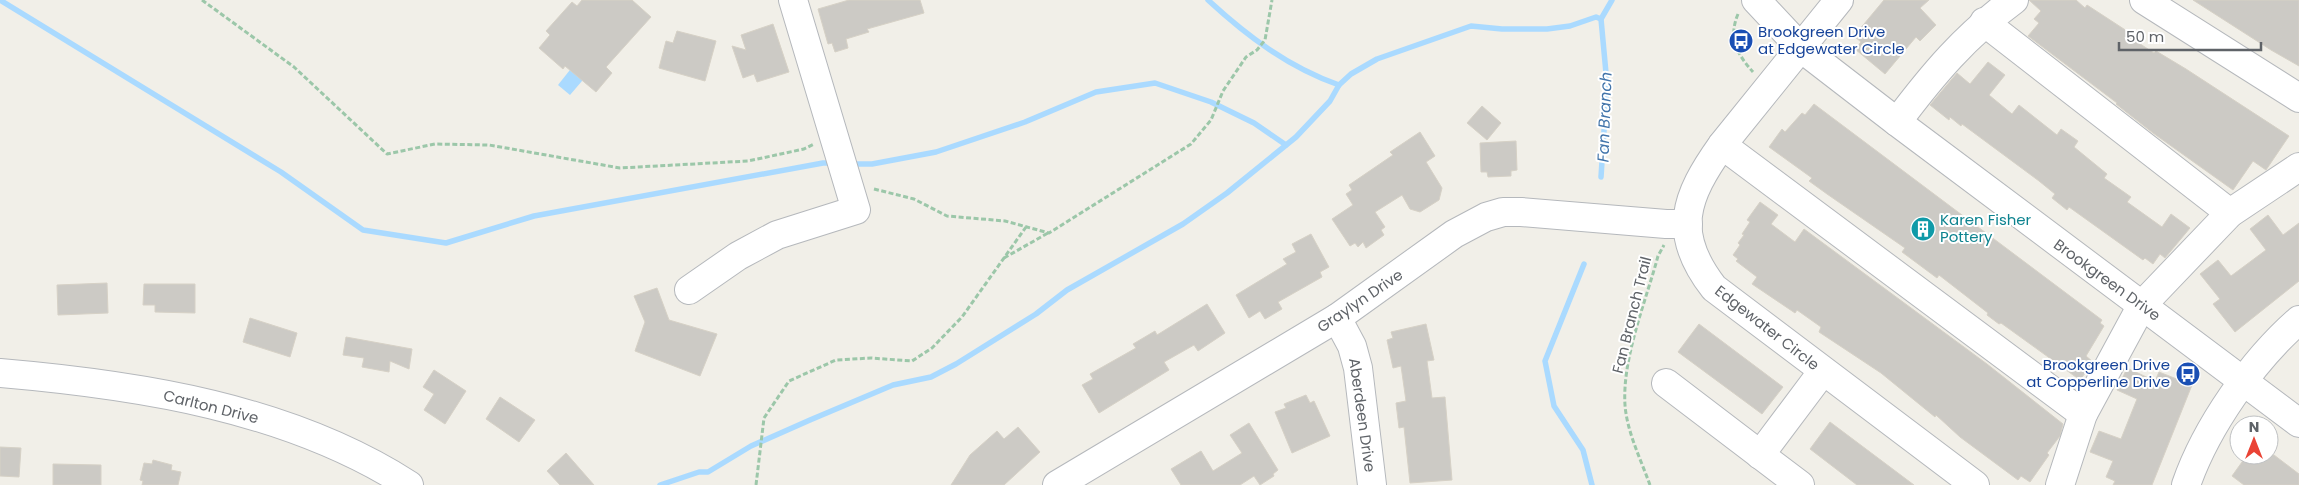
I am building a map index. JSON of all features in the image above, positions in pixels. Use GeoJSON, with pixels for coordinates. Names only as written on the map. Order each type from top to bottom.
{"type":"FeatureCollection","features":[{"type":"Feature","properties":{"kind":"street"},"geometry":{"type":"LineString","coordinates":[[689,290],[738,256],[777,235],[856,210],[792,0]]}},
{"type":"Feature","properties":{"kind":"street","name":"Edgewater Circle"},"geometry":{"type":"LineString","coordinates":[[1839,0],[1722,145],[1705,170],[1690,198],[1689,238],[1697,262],[1714,288],[1976,485]]}},
{"type":"Feature","properties":{"kind":"street"},"geometry":{"type":"LineString","coordinates":[[1897,122],[1936,71],[1984,22],[2014,0]]}},
{"type":"Feature","properties":{"kind":"street"},"geometry":{"type":"LineString","coordinates":[[2144,0],[2299,98]]}},
{"type":"Feature","properties":{"kind":"street","name":"Brookgreen Drive"},"geometry":{"type":"LineString","coordinates":[[1747,7],[1897,122],[2299,423]]}},
{"type":"Feature","properties":{"kind":"street"},"geometry":{"type":"LineString","coordinates":[[1984,22],[2230,213]]}},
{"type":"Feature","properties":{"kind":"street"},"geometry":{"type":"LineString","coordinates":[[1722,145],[2084,414]]}},
{"type":"Feature","properties":{"kind":"street"},"geometry":{"type":"LineString","coordinates":[[2060,485],[2084,414],[2142,305],[2230,213],[2299,167]]}},
{"type":"Feature","properties":{"kind":"street","name":"Graylyn Drive"},"geometry":{"type":"LineString","coordinates":[[1057,485],[1337,318],[1454,234],[1486,217],[1503,212],[1688,224]]}},
{"type":"Feature","properties":{"kind":"street","name":"Aberdeen Drive"},"geometry":{"type":"LineString","coordinates":[[1337,318],[1352,346],[1358,368],[1372,485]]}},
{"type":"Feature","properties":{"kind":"street"},"geometry":{"type":"LineString","coordinates":[[2186,485],[2205,441],[2225,407],[2263,356],[2299,320]]}},
{"type":"Feature","properties":{"kind":"street"},"geometry":{"type":"LineString","coordinates":[[1760,455],[1823,371]]}},
{"type":"Feature","properties":{"kind":"street","name":"Carlton Drive"},"geometry":{"type":"LineString","coordinates":[[0,373],[116,386],[192,401],[260,419],[319,437],[375,464],[409,485]]}},
{"type":"Feature","properties":{"kind":"street"},"geometry":{"type":"LineString","coordinates":[[1666,383],[1800,485]]}},
{"type":"Feature","properties":{"kind":"path"},"geometry":{"type":"LineString","coordinates":[[202,0],[294,68],[387,154],[435,144],[489,146],[620,168],[748,161],[804,149],[838,152]]}},
{"type":"Feature","properties":{"kind":"path"},"geometry":{"type":"LineString","coordinates":[[1003,259],[1049,233],[1191,144],[1213,117],[1222,93],[1246,57],[1257,50],[1265,40],[1272,0]]}},
{"type":"Feature","properties":{"kind":"path"},"geometry":{"type":"LineString","coordinates":[[1747,7],[1734,22],[1734,35],[1738,55],[1753,72]]}},
{"type":"Feature","properties":{"kind":"path"},"geometry":{"type":"LineString","coordinates":[[872,188],[914,199],[947,216],[1005,221],[1049,233]]}},
{"type":"Feature","properties":{"kind":"path"},"geometry":{"type":"LineString","coordinates":[[756,485],[764,418],[789,381],[836,360],[871,358],[912,361],[932,348],[962,317],[1026,227]]}},
{"type":"Feature","properties":{"kind":"path","name":"Fan Branch Trail"},"geometry":{"type":"LineString","coordinates":[[1650,485],[1628,422],[1625,404],[1631,353],[1658,256],[1666,239]]}},
{"type":"Feature","properties":{"kind":"water"},"geometry":{"type":"Polygon","coordinates":[[[581,56],[594,67],[570,95],[558,85],[581,56]]]}},
{"type":"Feature","properties":{"kind":"building"},"geometry":{"type":"Polygon","coordinates":[[[582,0],[632,0],[651,17],[606,67],[612,73],[596,92],[565,66],[563,69],[539,48],[550,35],[546,31],[572,2],[577,6],[582,0]]]}},
{"type":"Feature","properties":{"kind":"building"},"geometry":{"type":"Polygon","coordinates":[[[849,0],[920,0],[924,13],[867,29],[869,32],[846,39],[848,48],[835,52],[832,43],[828,44],[818,9],[849,0]]]}},
{"type":"Feature","properties":{"kind":"building"},"geometry":{"type":"Polygon","coordinates":[[[1884,0],[1929,0],[1920,8],[1936,25],[1920,41],[1916,37],[1885,74],[1855,49],[1861,42],[1854,36],[1884,0]]]}},
{"type":"Feature","properties":{"kind":"building"},"geometry":{"type":"Polygon","coordinates":[[[2029,0],[2076,0],[2085,8],[2087,5],[2130,33],[2128,36],[2154,53],[2156,51],[2186,69],[2289,136],[2266,170],[2253,161],[2233,190],[2153,133],[2117,103],[2028,36],[2039,23],[2034,19],[2041,11],[2029,0]]]}},
{"type":"Feature","properties":{"kind":"building"},"geometry":{"type":"Polygon","coordinates":[[[2193,0],[2299,0],[2299,66],[2271,50],[2193,0]]]}},
{"type":"Feature","properties":{"kind":"building"},"geometry":{"type":"Polygon","coordinates":[[[773,24],[789,72],[757,82],[754,74],[743,78],[732,46],[746,50],[741,35],[773,24]]]}},
{"type":"Feature","properties":{"kind":"building"},"geometry":{"type":"Polygon","coordinates":[[[677,31],[716,41],[705,81],[659,68],[666,41],[673,43],[677,31]]]}},
{"type":"Feature","properties":{"kind":"building"},"geometry":{"type":"Polygon","coordinates":[[[1988,62],[2005,75],[1989,95],[2012,114],[2019,105],[2057,135],[2061,129],[2078,141],[2074,147],[2107,174],[2104,178],[2131,197],[2127,202],[2162,227],[2171,214],[2190,228],[2165,258],[2160,254],[2153,264],[2145,258],[2143,260],[2069,207],[2067,210],[2052,198],[2055,194],[2039,181],[1962,124],[1961,126],[1950,117],[1949,120],[1930,105],[1957,73],[1970,84],[1988,62]]]}},
{"type":"Feature","properties":{"kind":"building"},"geometry":{"type":"Polygon","coordinates":[[[1814,104],[2102,320],[2100,323],[2104,326],[2086,356],[2093,362],[2080,380],[2001,323],[1999,324],[1987,315],[1988,313],[1939,275],[1937,278],[1902,252],[1905,248],[1809,181],[1812,178],[1769,147],[1782,129],[1785,132],[1802,113],[1805,115],[1814,104]]]}},
{"type":"Feature","properties":{"kind":"building"},"geometry":{"type":"Polygon","coordinates":[[[1482,106],[1501,123],[1487,140],[1467,123],[1482,106]]]}},
{"type":"Feature","properties":{"kind":"building"},"geometry":{"type":"Polygon","coordinates":[[[1420,132],[1435,156],[1426,162],[1442,188],[1439,200],[1420,212],[1410,209],[1402,195],[1375,212],[1385,227],[1381,230],[1384,235],[1366,248],[1363,242],[1358,247],[1355,243],[1350,246],[1332,219],[1353,205],[1346,194],[1352,190],[1349,185],[1393,155],[1390,152],[1420,132]]]}},
{"type":"Feature","properties":{"kind":"building"},"geometry":{"type":"Polygon","coordinates":[[[1516,141],[1517,170],[1511,171],[1511,176],[1488,177],[1487,172],[1481,172],[1480,143],[1516,141]]]}},
{"type":"Feature","properties":{"kind":"building"},"geometry":{"type":"Polygon","coordinates":[[[1760,202],[1778,215],[1771,224],[1795,242],[1804,229],[1987,364],[2063,424],[2060,436],[2047,453],[2049,455],[2030,482],[2021,476],[2018,480],[1960,437],[1936,415],[1935,417],[1881,373],[1819,332],[1821,327],[1797,310],[1795,313],[1752,284],[1757,277],[1736,261],[1738,259],[1733,255],[1740,245],[1738,243],[1750,222],[1747,220],[1760,202]]]}},
{"type":"Feature","properties":{"kind":"building"},"geometry":{"type":"Polygon","coordinates":[[[2268,215],[2283,235],[2299,223],[2299,281],[2235,332],[2213,304],[2220,299],[2200,274],[2218,260],[2231,276],[2266,250],[2250,229],[2268,215]]]}},
{"type":"Feature","properties":{"kind":"building"},"geometry":{"type":"Polygon","coordinates":[[[1311,234],[1329,267],[1320,272],[1322,277],[1278,302],[1282,309],[1265,319],[1260,311],[1249,318],[1236,295],[1287,264],[1283,259],[1296,252],[1292,244],[1311,234]]]}},
{"type":"Feature","properties":{"kind":"building"},"geometry":{"type":"Polygon","coordinates":[[[107,283],[108,313],[58,315],[57,285],[107,283]]]}},
{"type":"Feature","properties":{"kind":"building"},"geometry":{"type":"Polygon","coordinates":[[[144,284],[195,284],[195,313],[155,312],[155,305],[143,305],[144,284]]]}},
{"type":"Feature","properties":{"kind":"building"},"geometry":{"type":"Polygon","coordinates":[[[657,288],[669,320],[717,334],[700,376],[635,351],[645,322],[634,296],[657,288]]]}},
{"type":"Feature","properties":{"kind":"building"},"geometry":{"type":"Polygon","coordinates":[[[1207,304],[1225,333],[1198,351],[1194,345],[1164,362],[1169,370],[1099,413],[1082,385],[1093,379],[1090,374],[1136,348],[1133,344],[1155,331],[1157,335],[1207,304]]]}},
{"type":"Feature","properties":{"kind":"building"},"geometry":{"type":"Polygon","coordinates":[[[250,318],[297,333],[290,357],[243,342],[250,318]]]}},
{"type":"Feature","properties":{"kind":"building"},"geometry":{"type":"Polygon","coordinates":[[[1426,324],[1434,360],[1427,361],[1432,398],[1445,397],[1452,480],[1410,483],[1404,427],[1399,428],[1396,403],[1406,401],[1401,366],[1393,368],[1387,340],[1393,338],[1391,332],[1426,324]]]}},
{"type":"Feature","properties":{"kind":"building"},"geometry":{"type":"Polygon","coordinates":[[[1699,324],[1783,387],[1762,414],[1678,352],[1699,324]]]}},
{"type":"Feature","properties":{"kind":"building"},"geometry":{"type":"Polygon","coordinates":[[[346,337],[412,349],[409,369],[390,361],[389,372],[362,367],[364,358],[343,355],[346,337]]]}},
{"type":"Feature","properties":{"kind":"building"},"geometry":{"type":"Polygon","coordinates":[[[2127,368],[2155,381],[2159,372],[2192,385],[2152,485],[2113,485],[2115,481],[2106,477],[2113,461],[2090,452],[2099,431],[2121,439],[2137,399],[2117,390],[2127,368]]]}},
{"type":"Feature","properties":{"kind":"building"},"geometry":{"type":"Polygon","coordinates":[[[434,370],[466,391],[445,424],[424,410],[434,394],[423,387],[434,370]]]}},
{"type":"Feature","properties":{"kind":"building"},"geometry":{"type":"Polygon","coordinates":[[[1306,395],[1310,403],[1314,401],[1330,436],[1292,453],[1275,412],[1286,408],[1284,404],[1306,395]]]}},
{"type":"Feature","properties":{"kind":"building"},"geometry":{"type":"Polygon","coordinates":[[[500,397],[535,420],[519,442],[486,419],[500,397]]]}},
{"type":"Feature","properties":{"kind":"building"},"geometry":{"type":"Polygon","coordinates":[[[1830,422],[1914,485],[1857,485],[1810,449],[1830,422]]]}},
{"type":"Feature","properties":{"kind":"building"},"geometry":{"type":"Polygon","coordinates":[[[1249,423],[1278,470],[1273,474],[1274,476],[1260,485],[1254,476],[1240,485],[1181,485],[1171,469],[1201,451],[1213,471],[1242,453],[1230,435],[1249,423]]]}},
{"type":"Feature","properties":{"kind":"building"},"geometry":{"type":"Polygon","coordinates":[[[1018,427],[1040,452],[1004,485],[951,485],[970,455],[997,431],[1004,439],[1018,427]]]}},
{"type":"Feature","properties":{"kind":"building"},"geometry":{"type":"Polygon","coordinates":[[[0,447],[21,448],[19,477],[0,476],[0,447]]]}},
{"type":"Feature","properties":{"kind":"building"},"geometry":{"type":"Polygon","coordinates":[[[566,453],[594,485],[560,485],[547,471],[566,453]]]}},
{"type":"Feature","properties":{"kind":"building"},"geometry":{"type":"Polygon","coordinates":[[[2279,459],[2299,474],[2299,485],[2244,485],[2232,476],[2240,465],[2279,465],[2279,459]]]}},
{"type":"Feature","properties":{"kind":"building"},"geometry":{"type":"Polygon","coordinates":[[[153,460],[172,465],[171,470],[181,472],[178,485],[142,485],[143,481],[140,480],[144,463],[152,464],[153,460]]]}},
{"type":"Feature","properties":{"kind":"building"},"geometry":{"type":"Polygon","coordinates":[[[53,464],[101,465],[101,485],[53,485],[53,464]]]}},
{"type":"Feature","properties":{"kind":"waterway"},"geometry":{"type":"LineString","coordinates":[[0,0],[281,172],[363,230],[446,243],[534,216],[823,163],[834,163]]}},
{"type":"Feature","properties":{"kind":"waterway"},"geometry":{"type":"LineString","coordinates":[[1208,0],[1253,38],[1285,60],[1320,78],[1339,85]]}},
{"type":"Feature","properties":{"kind":"waterway","name":"Fan Branch"},"geometry":{"type":"LineString","coordinates":[[1601,177],[1607,84],[1601,19],[1612,0]]}},
{"type":"Feature","properties":{"kind":"waterway"},"geometry":{"type":"LineString","coordinates":[[660,485],[699,472],[708,472],[751,446],[810,420],[893,385],[931,377],[956,364],[1036,314],[1067,290],[1183,224],[1227,193],[1296,137],[1330,101],[1339,85],[1351,74],[1377,59],[1471,26],[1502,29],[1547,29],[1570,26],[1596,17],[1601,19]]}},
{"type":"Feature","properties":{"kind":"waterway"},"geometry":{"type":"LineString","coordinates":[[851,164],[872,164],[936,152],[1025,122],[1096,92],[1155,83],[1211,102],[1254,123],[1286,145]]}},
{"type":"Feature","properties":{"kind":"waterway","name":"Fan Branch"},"geometry":{"type":"LineString","coordinates":[[1584,264],[1545,361],[1554,406],[1583,450],[1592,485]]}},
{"type":"Feature","properties":{"kind":"place","name":"Brookgreen Drive at Edgewater Circle"},"geometry":{"type":"Point","coordinates":[1741,41]}},
{"type":"Feature","properties":{"kind":"place","name":"Karen Fisher Pottery"},"geometry":{"type":"Point","coordinates":[1923,229]}},
{"type":"Feature","properties":{"kind":"place","name":"Brookgreen Drive at Copperline Drive"},"geometry":{"type":"Point","coordinates":[2188,374]}}]}
